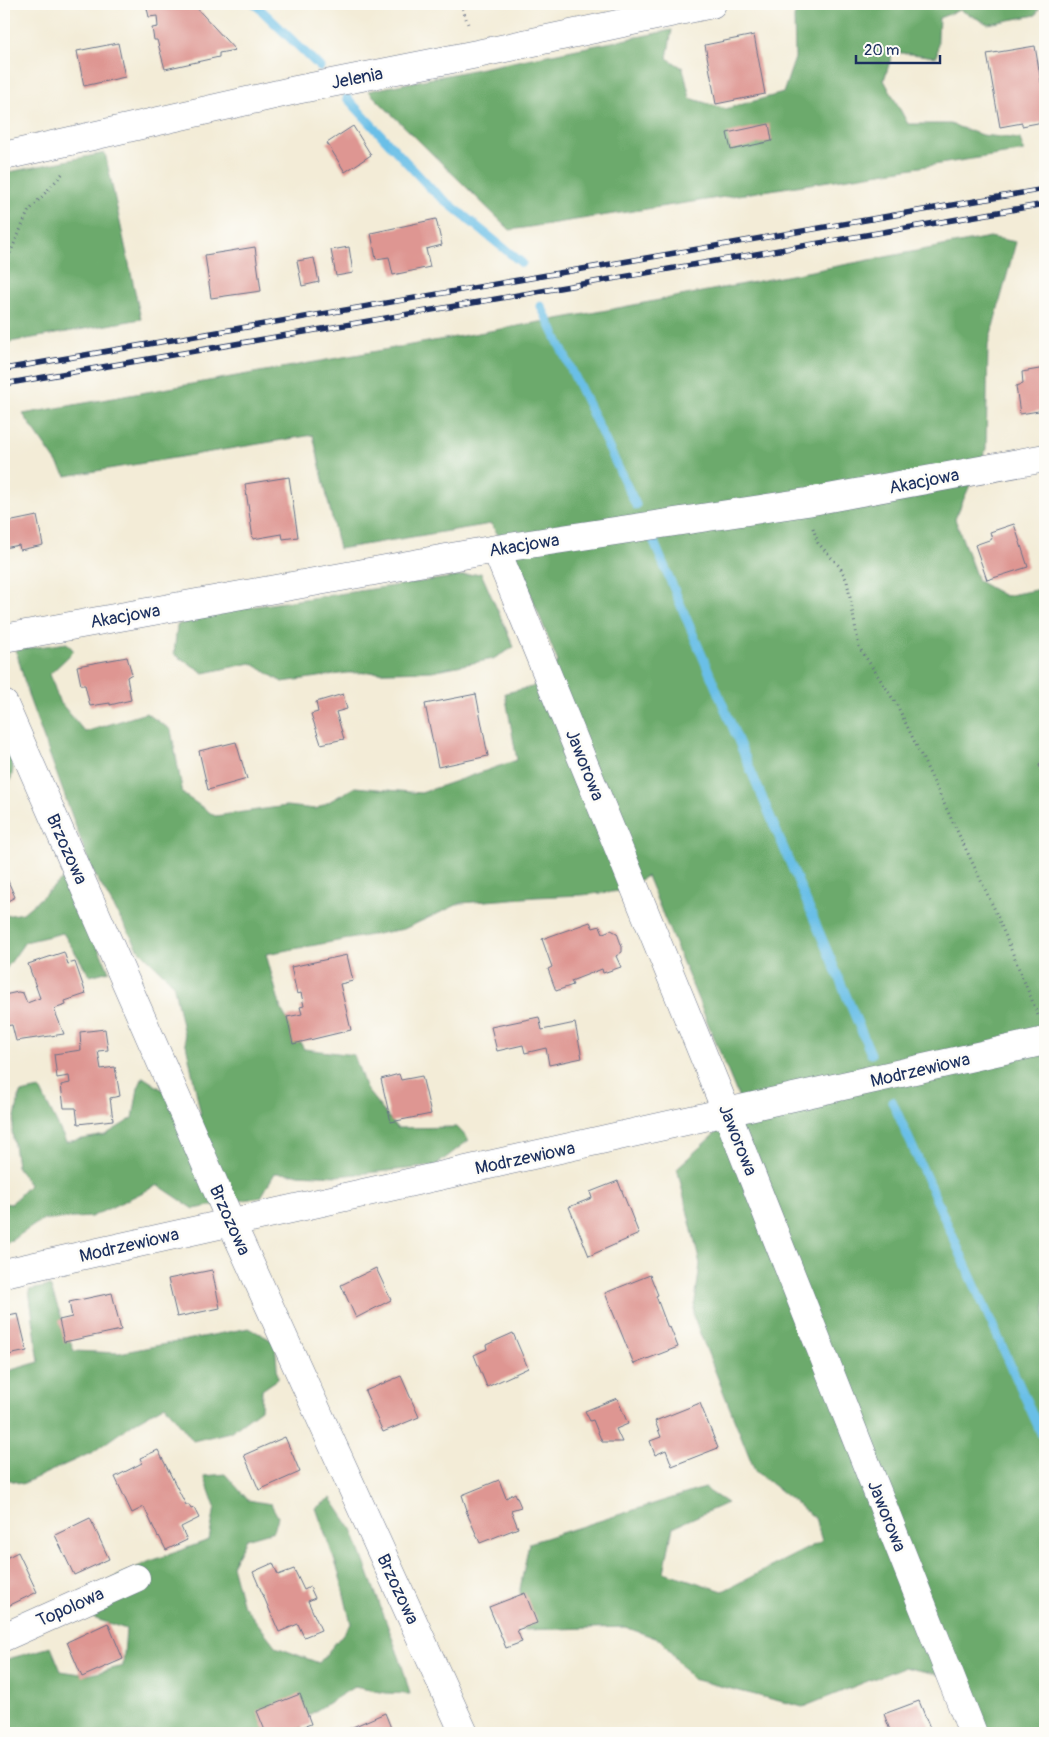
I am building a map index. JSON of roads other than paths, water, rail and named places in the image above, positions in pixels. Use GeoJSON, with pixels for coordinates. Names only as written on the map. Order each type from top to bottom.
{"type":"FeatureCollection","features":[{"type":"Feature","properties":{"kind":"street","name":"Jelenia"},"geometry":{"type":"LineString","coordinates":[[4,156],[296,90],[712,4]]}},
{"type":"Feature","properties":{"kind":"street","name":"Akacjowa"},"geometry":{"type":"LineString","coordinates":[[4,638],[496,549],[808,502],[1045,458]]}},
{"type":"Feature","properties":{"kind":"street","name":"Jaworowa"},"geometry":{"type":"LineString","coordinates":[[496,549],[727,1113],[972,1733]]}},
{"type":"Feature","properties":{"kind":"street","name":"Brzozowa"},"geometry":{"type":"LineString","coordinates":[[4,704],[231,1222],[464,1733]]}},
{"type":"Feature","properties":{"kind":"street","name":"Modrzewiowa"},"geometry":{"type":"LineString","coordinates":[[4,1273],[727,1113],[1043,1030]]}},
{"type":"Feature","properties":{"kind":"street","name":"Topolowa"},"geometry":{"type":"LineString","coordinates":[[4,1637],[136,1578]]}},
{"type":"Feature","properties":{"kind":"waterway"},"geometry":{"type":"LineString","coordinates":[[255,4],[320,67]]}},
{"type":"Feature","properties":{"kind":"waterway"},"geometry":{"type":"LineString","coordinates":[[347,98],[432,190],[522,263]]}},
{"type":"Feature","properties":{"kind":"waterway"},"geometry":{"type":"LineString","coordinates":[[541,306],[636,505]]}},
{"type":"Feature","properties":{"kind":"waterway"},"geometry":{"type":"LineString","coordinates":[[654,542],[871,1054]]}},
{"type":"Feature","properties":{"kind":"waterway"},"geometry":{"type":"LineString","coordinates":[[892,1101],[1045,1442]]}},
{"type":"Feature","properties":{"kind":"railway"},"geometry":{"type":"LineString","coordinates":[[4,369],[1045,189]]}},
{"type":"Feature","properties":{"kind":"railway"},"geometry":{"type":"LineString","coordinates":[[4,384],[1045,204]]}}]}
